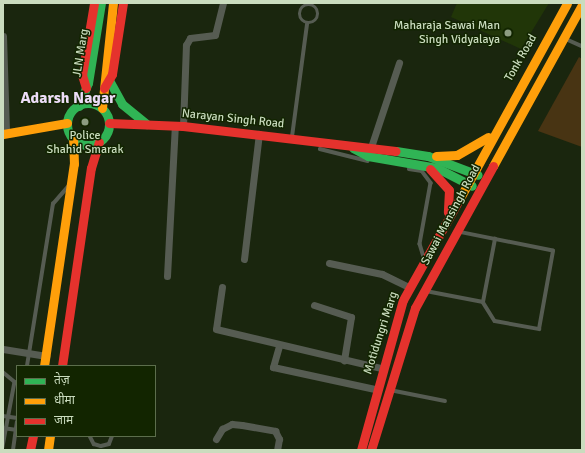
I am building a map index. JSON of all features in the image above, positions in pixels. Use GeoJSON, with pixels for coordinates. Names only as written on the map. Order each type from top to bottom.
{"type":"FeatureCollection","features":[{"type":"Feature","properties":{"kind":"main road"},"geometry":{"type":"LineString","coordinates":[[86,88],[82,75],[94,3]]}},
{"type":"Feature","properties":{"kind":"main road","name":"JLN Marg"},"geometry":{"type":"LineString","coordinates":[[78,106],[86,88],[101,3]]}},
{"type":"Feature","properties":{"kind":"main road","name":"JLN Marg"},"geometry":{"type":"LineString","coordinates":[[102,108],[102,89],[113,3]]}},
{"type":"Feature","properties":{"kind":"main road"},"geometry":{"type":"LineString","coordinates":[[124,3],[110,82],[122,104],[148,124]]}},
{"type":"Feature","properties":{"kind":"main road","name":"Tonk Road"},"geometry":{"type":"LineString","coordinates":[[497,126],[567,3]]}},
{"type":"Feature","properties":{"kind":"main road","name":"Sawai Mansingh Road"},"geometry":{"type":"LineString","coordinates":[[371,450],[387,389],[404,334],[424,290],[484,178],[582,5]]}},
{"type":"Feature","properties":{"kind":"main road"},"geometry":{"type":"LineString","coordinates":[[102,89],[110,82]]}},
{"type":"Feature","properties":{"kind":"main road"},"geometry":{"type":"LineString","coordinates":[[44,365],[71,183],[73,139],[67,123],[72,111],[78,106],[90,103],[102,108],[109,123],[99,142],[91,168],[62,365]]}},
{"type":"Feature","properties":{"kind":"main road"},"geometry":{"type":"LineString","coordinates":[[5,133],[67,123]]}},
{"type":"Feature","properties":{"kind":"main road","name":"Narayan Singh Road"},"geometry":{"type":"LineString","coordinates":[[109,123],[179,126],[290,137],[353,148]]}},
{"type":"Feature","properties":{"kind":"main road"},"geometry":{"type":"LineString","coordinates":[[353,148],[368,156],[427,160],[457,155],[475,148],[497,126]]}},
{"type":"Feature","properties":{"kind":"main road","name":"Motidungri Marg"},"geometry":{"type":"LineString","coordinates":[[361,450],[381,368],[409,287],[497,126]]}},
{"type":"Feature","properties":{"kind":"main road"},"geometry":{"type":"LineString","coordinates":[[73,139],[86,145],[99,142]]}},
{"type":"Feature","properties":{"kind":"main road"},"geometry":{"type":"LineString","coordinates":[[353,148],[371,147],[472,172],[484,178]]}},
{"type":"Feature","properties":{"kind":"main road"},"geometry":{"type":"LineString","coordinates":[[427,160],[478,190]]}},
{"type":"Feature","properties":{"kind":"main road"},"geometry":{"type":"LineString","coordinates":[[427,160],[441,177],[449,190],[446,220]]}},
{"type":"Feature","properties":{"kind":"main road"},"geometry":{"type":"LineString","coordinates":[[30,450],[33,437]]}},
{"type":"Feature","properties":{"kind":"main road"},"geometry":{"type":"LineString","coordinates":[[48,450],[50,437]]}},
{"type":"Feature","properties":{"kind":"street"},"geometry":{"type":"LineString","coordinates":[[167,276],[186,45],[190,38],[215,35],[223,3]]}},
{"type":"Feature","properties":{"kind":"street"},"geometry":{"type":"LineString","coordinates":[[3,36],[5,133]]}},
{"type":"Feature","properties":{"kind":"street"},"geometry":{"type":"LineString","coordinates":[[371,147],[399,63]]}},
{"type":"Feature","properties":{"kind":"street"},"geometry":{"type":"LineString","coordinates":[[244,260],[259,134]]}},
{"type":"Feature","properties":{"kind":"street"},"geometry":{"type":"LineString","coordinates":[[329,263],[382,274],[409,287]]}},
{"type":"Feature","properties":{"kind":"street"},"geometry":{"type":"LineString","coordinates":[[222,287],[216,329],[279,346],[381,368]]}},
{"type":"Feature","properties":{"kind":"street"},"geometry":{"type":"LineString","coordinates":[[314,305],[351,317],[344,360]]}},
{"type":"Feature","properties":{"kind":"street"},"geometry":{"type":"LineString","coordinates":[[279,346],[273,367],[375,389]]}},
{"type":"Feature","properties":{"kind":"street"},"geometry":{"type":"LineString","coordinates":[[3,349],[46,356]]}},
{"type":"Feature","properties":{"kind":"street"},"geometry":{"type":"LineString","coordinates":[[216,439],[222,429],[232,424],[242,425],[275,431],[279,439],[277,450]]}},
{"type":"Feature","properties":{"kind":"lane"},"geometry":{"type":"LineString","coordinates":[[307,24],[299,14],[301,8],[310,5],[318,16],[307,24],[290,137],[338,154],[422,171],[431,183],[420,244],[425,258]]}},
{"type":"Feature","properties":{"kind":"lane"},"geometry":{"type":"LineString","coordinates":[[563,38],[582,46]]}},
{"type":"Feature","properties":{"kind":"lane"},"geometry":{"type":"LineString","coordinates":[[27,365],[53,204],[71,183]]}},
{"type":"Feature","properties":{"kind":"lane"},"geometry":{"type":"LineString","coordinates":[[455,231],[495,239],[553,251],[539,330],[495,321],[483,302],[495,239]]}},
{"type":"Feature","properties":{"kind":"lane"},"geometry":{"type":"LineString","coordinates":[[424,290],[483,302]]}},
{"type":"Feature","properties":{"kind":"lane"},"geometry":{"type":"LineString","coordinates":[[3,372],[15,382],[5,428],[3,447]]}},
{"type":"Feature","properties":{"kind":"lane"},"geometry":{"type":"LineString","coordinates":[[387,389],[445,401]]}},
{"type":"Feature","properties":{"kind":"lane"},"geometry":{"type":"LineString","coordinates":[[3,416],[16,418]]}},
{"type":"Feature","properties":{"kind":"lane"},"geometry":{"type":"LineString","coordinates":[[5,428],[16,430],[13,450]]}},
{"type":"Feature","properties":{"kind":"lane"},"geometry":{"type":"LineString","coordinates":[[90,437],[94,444],[102,446],[109,444],[112,437]]}},
{"type":"Feature","properties":{"kind":"shaded area","name":"Maharaja Sawai Man Singh Vidyalaya"},"geometry":{"type":"Polygon","coordinates":[[[457,3],[549,3],[521,49],[451,17],[457,3]]]}},
{"type":"Feature","properties":{"kind":"shaded area"},"geometry":{"type":"Polygon","coordinates":[[[579,57],[582,59],[582,147],[538,131],[579,57]]]}},
{"type":"Feature","properties":{"kind":"traffic: fast"},"geometry":{"type":"LineString","coordinates":[[79,106],[88,83],[101,3]]}},
{"type":"Feature","properties":{"kind":"traffic: fast"},"geometry":{"type":"LineString","coordinates":[[110,82],[122,104],[147,124]]}},
{"type":"Feature","properties":{"kind":"traffic: fast"},"geometry":{"type":"LineString","coordinates":[[88,103],[103,109],[109,124],[103,139],[88,145],[73,139],[67,124],[73,109],[88,103]]}},
{"type":"Feature","properties":{"kind":"traffic: fast"},"geometry":{"type":"LineString","coordinates":[[353,148],[368,156],[437,168],[472,186]]}},
{"type":"Feature","properties":{"kind":"traffic: fast"},"geometry":{"type":"LineString","coordinates":[[396,151],[428,156],[478,175]]}},
{"type":"Feature","properties":{"kind":"traffic: slow"},"geometry":{"type":"LineString","coordinates":[[102,108],[113,3]]}},
{"type":"Feature","properties":{"kind":"traffic: slow"},"geometry":{"type":"LineString","coordinates":[[460,198],[567,3]]}},
{"type":"Feature","properties":{"kind":"traffic: slow"},"geometry":{"type":"LineString","coordinates":[[493,166],[582,5]]}},
{"type":"Feature","properties":{"kind":"traffic: slow"},"geometry":{"type":"LineString","coordinates":[[3,134],[67,123]]}},
{"type":"Feature","properties":{"kind":"traffic: slow"},"geometry":{"type":"LineString","coordinates":[[436,156],[457,155],[488,137]]}},
{"type":"Feature","properties":{"kind":"traffic: slow"},"geometry":{"type":"LineString","coordinates":[[44,365],[74,164],[73,139]]}},
{"type":"Feature","properties":{"kind":"traffic: slow"},"geometry":{"type":"LineString","coordinates":[[48,450],[50,437]]}},
{"type":"Feature","properties":{"kind":"traffic: jam"},"geometry":{"type":"LineString","coordinates":[[86,88],[82,75],[94,3]]}},
{"type":"Feature","properties":{"kind":"traffic: jam"},"geometry":{"type":"LineString","coordinates":[[104,88],[112,74],[123,3]]}},
{"type":"Feature","properties":{"kind":"traffic: jam"},"geometry":{"type":"LineString","coordinates":[[109,123],[183,126],[396,151]]}},
{"type":"Feature","properties":{"kind":"traffic: jam"},"geometry":{"type":"LineString","coordinates":[[62,365],[91,168],[99,142]]}},
{"type":"Feature","properties":{"kind":"traffic: jam"},"geometry":{"type":"LineString","coordinates":[[371,450],[415,308],[493,166]]}},
{"type":"Feature","properties":{"kind":"traffic: jam"},"geometry":{"type":"LineString","coordinates":[[430,169],[449,190],[448,212]]}},
{"type":"Feature","properties":{"kind":"traffic: jam"},"geometry":{"type":"LineString","coordinates":[[361,450],[403,300],[460,198]]}},
{"type":"Feature","properties":{"kind":"traffic: jam"},"geometry":{"type":"LineString","coordinates":[[30,450],[33,437]]}},
{"type":"Feature","properties":{"kind":"place","name":"Maharaja Sawai Man Singh Vidyalaya"},"geometry":{"type":"Point","coordinates":[508,33]}},
{"type":"Feature","properties":{"kind":"place","name":"Police Shahid Smarak"},"geometry":{"type":"Point","coordinates":[85,122]}},
{"type":"Feature","properties":{"kind":"district","name":"Adarsh Nagar"},"geometry":{"type":"Point","coordinates":[68,98]}}]}
